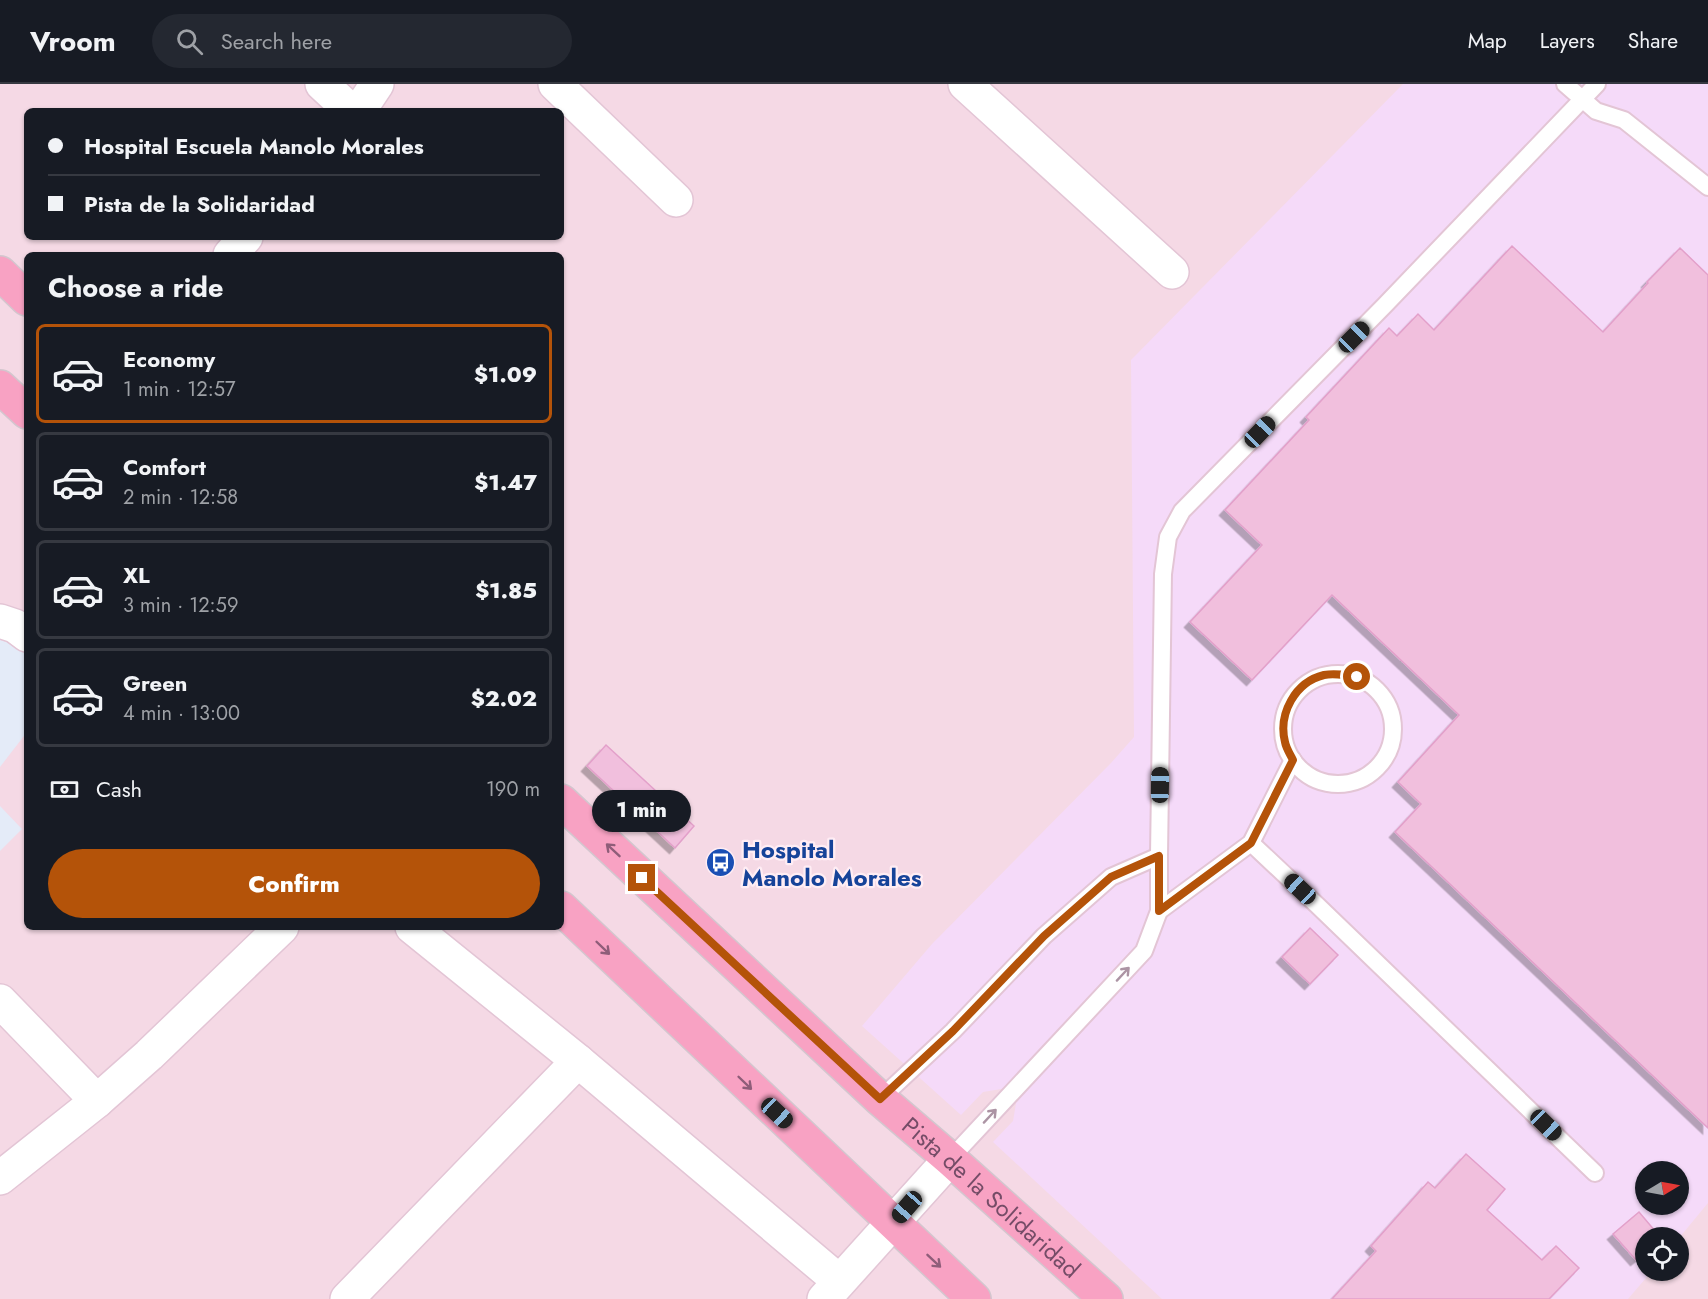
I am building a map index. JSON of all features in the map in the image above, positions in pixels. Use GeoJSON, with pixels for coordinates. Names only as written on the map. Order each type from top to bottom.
{"type":"FeatureCollection","features":[{"type":"Feature","properties":{"kind":"main road"},"geometry":{"type":"LineString","coordinates":[[0,273],[24,296]]}},
{"type":"Feature","properties":{"kind":"main road"},"geometry":{"type":"LineString","coordinates":[[0,387],[24,409]]}},
{"type":"Feature","properties":{"kind":"main road","name":"Pista de la Solidaridad"},"geometry":{"type":"LineString","coordinates":[[564,804],[880,1099],[1106,1299]]}},
{"type":"Feature","properties":{"kind":"main road"},"geometry":{"type":"LineString","coordinates":[[564,911],[974,1299]]}},
{"type":"Feature","properties":{"kind":"street"},"geometry":{"type":"LineString","coordinates":[[322,84],[348,108]]}},
{"type":"Feature","properties":{"kind":"street"},"geometry":{"type":"LineString","coordinates":[[361,108],[377,84]]}},
{"type":"Feature","properties":{"kind":"street"},"geometry":{"type":"LineString","coordinates":[[555,84],[676,200]]}},
{"type":"Feature","properties":{"kind":"street"},"geometry":{"type":"LineString","coordinates":[[965,84],[1172,272]]}},
{"type":"Feature","properties":{"kind":"street"},"geometry":{"type":"LineString","coordinates":[[233,252],[243,240]]}},
{"type":"Feature","properties":{"kind":"street"},"geometry":{"type":"LineString","coordinates":[[0,621],[15,626],[24,633]]}},
{"type":"Feature","properties":{"kind":"street"},"geometry":{"type":"LineString","coordinates":[[0,1178],[97,1101],[149,1055],[279,930]]}},
{"type":"Feature","properties":{"kind":"street"},"geometry":{"type":"LineString","coordinates":[[416,930],[578,1061],[831,1290],[950,1159]]}},
{"type":"Feature","properties":{"kind":"street"},"geometry":{"type":"LineString","coordinates":[[0,1001],[97,1101]]}},
{"type":"Feature","properties":{"kind":"street"},"geometry":{"type":"LineString","coordinates":[[347,1299],[578,1061]]}},
{"type":"Feature","properties":{"kind":"lane"},"geometry":{"type":"LineString","coordinates":[[1566,84],[1596,111],[1623,120],[1708,187]]}},
{"type":"Feature","properties":{"kind":"lane"},"geometry":{"type":"LineString","coordinates":[[950,1159],[1144,951],[1159,911],[1164,566],[1168,537],[1182,511],[1385,305],[1597,84]]}},
{"type":"Feature","properties":{"kind":"lane"},"geometry":{"type":"LineString","coordinates":[[1340,674],[1357,677],[1372,685],[1384,698],[1391,714],[1393,731],[1390,748],[1381,763],[1369,775],[1353,782],[1336,784],[1319,780],[1304,772],[1293,760],[1285,744],[1283,727],[1286,710],[1295,694],[1307,683],[1323,676],[1340,674]]}},
{"type":"Feature","properties":{"kind":"lane"},"geometry":{"type":"LineString","coordinates":[[1159,911],[1251,843],[1293,760]]}},
{"type":"Feature","properties":{"kind":"lane"},"geometry":{"type":"LineString","coordinates":[[1251,843],[1595,1173]]}},
{"type":"Feature","properties":{"kind":"lane"},"geometry":{"type":"LineString","coordinates":[[880,1099],[953,1031],[1044,936],[1111,877],[1159,856]]}},
{"type":"Feature","properties":{"kind":"shaded area"},"geometry":{"type":"Polygon","coordinates":[[[0,84],[1708,84],[1708,1299],[0,1299],[0,84]]]}},
{"type":"Feature","properties":{"kind":"shaded area"},"geometry":{"type":"Polygon","coordinates":[[[1403,84],[1708,84],[1708,1203],[1688,1227],[1635,1227],[1635,1281],[1643,1281],[1628,1299],[1162,1299],[993,1142],[1013,1121],[1019,1086],[983,1092],[961,1115],[862,1026],[932,944],[1134,737],[1131,360],[1403,84]]]}},
{"type":"Feature","properties":{"kind":"shaded area"},"geometry":{"type":"Polygon","coordinates":[[[0,640],[24,650],[24,736],[0,767],[0,640]]]}},
{"type":"Feature","properties":{"kind":"shaded area"},"geometry":{"type":"Polygon","coordinates":[[[0,806],[22,829],[0,851],[0,806]]]}},
{"type":"Feature","properties":{"kind":"building"},"geometry":{"type":"Polygon","coordinates":[[[1512,246],[1603,332],[1680,248],[1708,275],[1708,1128],[1395,832],[1421,804],[1398,782],[1459,715],[1332,595],[1252,680],[1190,622],[1262,545],[1225,510],[1309,420],[1306,417],[1389,328],[1397,336],[1418,314],[1434,330],[1512,246]]]}},
{"type":"Feature","properties":{"kind":"building"},"geometry":{"type":"Polygon","coordinates":[[[606,745],[694,826],[675,848],[587,766],[606,745]]]}},
{"type":"Feature","properties":{"kind":"building"},"geometry":{"type":"Polygon","coordinates":[[[1310,928],[1338,955],[1310,984],[1282,957],[1310,928]]]}},
{"type":"Feature","properties":{"kind":"building"},"geometry":{"type":"Polygon","coordinates":[[[1466,1154],[1505,1189],[1487,1210],[1542,1260],[1556,1246],[1579,1268],[1549,1299],[1332,1299],[1376,1251],[1371,1246],[1428,1182],[1435,1188],[1466,1154]]]}},
{"type":"Feature","properties":{"kind":"building"},"geometry":{"type":"Polygon","coordinates":[[[1635,1215],[1642,1215],[1652,1227],[1635,1227],[1635,1259],[1613,1234],[1635,1215]]]}},
{"type":"Feature","properties":{"kind":"place","name":"Hospital Manolo Morales"},"geometry":{"type":"Point","coordinates":[721,863]}},
{"type":"Feature","properties":{"kind":"route"},"geometry":{"type":"LineString","coordinates":[[642,878],[880,1099],[953,1031],[1044,936],[1111,877],[1159,856],[1159,911],[1251,843],[1293,760],[1285,744],[1283,727],[1286,710],[1295,694],[1307,683],[1323,676],[1340,674],[1357,677]]}}]}
